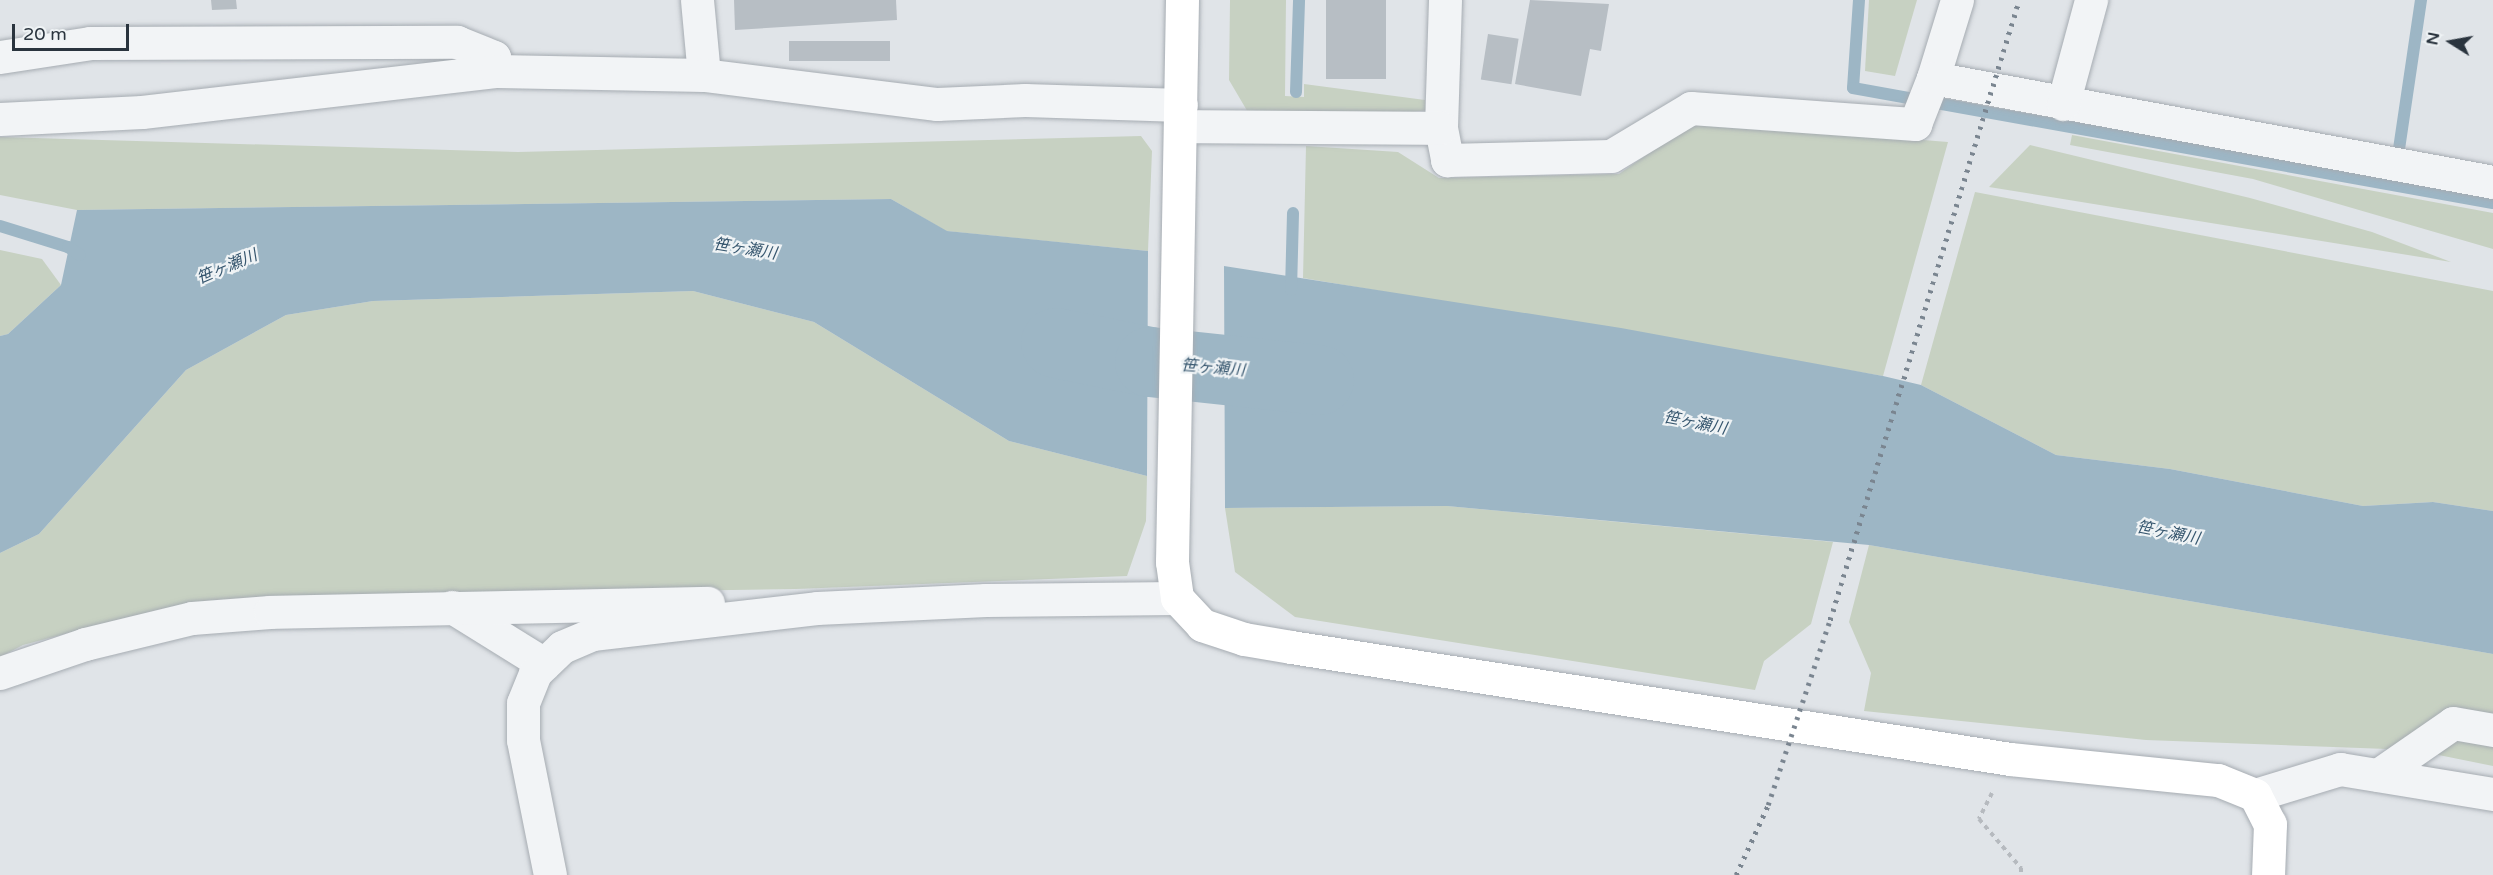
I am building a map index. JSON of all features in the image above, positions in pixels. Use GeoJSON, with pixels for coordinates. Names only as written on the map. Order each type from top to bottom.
{"type":"FeatureCollection","features":[{"type":"Feature","properties":{"kind":"street"},"geometry":{"type":"LineString","coordinates":[[697,0],[704,75]]}},
{"type":"Feature","properties":{"kind":"street"},"geometry":{"type":"LineString","coordinates":[[1182,0],[1172,562],[1177,598],[1202,625],[1244,639],[2010,759],[2218,780],[2255,795],[2340,769],[2493,794]]}},
{"type":"Feature","properties":{"kind":"street"},"geometry":{"type":"LineString","coordinates":[[1445,0],[1441,128],[1447,160],[1611,156],[1691,108],[1915,124],[1957,0]]}},
{"type":"Feature","properties":{"kind":"street"},"geometry":{"type":"LineString","coordinates":[[2063,104],[2091,0]]}},
{"type":"Feature","properties":{"kind":"street"},"geometry":{"type":"LineString","coordinates":[[0,57],[90,43],[457,42],[494,57],[497,71]]}},
{"type":"Feature","properties":{"kind":"street"},"geometry":{"type":"LineString","coordinates":[[0,118],[142,112],[497,71],[704,75],[937,104],[1025,100],[1179,126],[1441,128]]}},
{"type":"Feature","properties":{"kind":"street"},"geometry":{"type":"LineString","coordinates":[[1927,93],[2063,104],[2493,182]]}},
{"type":"Feature","properties":{"kind":"street"},"geometry":{"type":"LineString","coordinates":[[550,875],[523,740],[523,703],[535,673],[562,647],[592,634],[817,608],[986,600],[1177,598]]}},
{"type":"Feature","properties":{"kind":"street"},"geometry":{"type":"LineString","coordinates":[[0,673],[74,647],[192,618],[452,607],[701,603],[817,608]]}},
{"type":"Feature","properties":{"kind":"street"},"geometry":{"type":"LineString","coordinates":[[452,607],[544,664]]}},
{"type":"Feature","properties":{"kind":"street"},"geometry":{"type":"LineString","coordinates":[[2378,775],[2453,723],[2493,730]]}},
{"type":"Feature","properties":{"kind":"street"},"geometry":{"type":"LineString","coordinates":[[2255,795],[2270,824],[2268,875]]}},
{"type":"Feature","properties":{"kind":"path"},"geometry":{"type":"LineString","coordinates":[[2010,759],[1978,819],[2021,868],[2021,875]]}},
{"type":"Feature","properties":{"kind":"green space"},"geometry":{"type":"Polygon","coordinates":[[[1230,0],[1286,0],[1285,96],[1304,97],[1304,84],[1425,100],[1426,110],[1379,118],[1249,114],[1229,80],[1230,0]]]}},
{"type":"Feature","properties":{"kind":"green space"},"geometry":{"type":"Polygon","coordinates":[[[1869,0],[1917,0],[1895,76],[1865,71],[1869,0]]]}},
{"type":"Feature","properties":{"kind":"green space"},"geometry":{"type":"Polygon","coordinates":[[[1694,122],[1948,142],[1883,376],[1303,278],[1306,146],[1398,152],[1439,178],[1619,174],[1694,122]]]}},
{"type":"Feature","properties":{"kind":"green space"},"geometry":{"type":"Polygon","coordinates":[[[2072,135],[2493,213],[2493,249],[2253,179],[2070,145],[2072,135]]]}},
{"type":"Feature","properties":{"kind":"green space"},"geometry":{"type":"Polygon","coordinates":[[[1141,136],[1152,151],[1148,251],[946,231],[891,199],[77,210],[0,195],[0,137],[518,152],[1141,136]]]}},
{"type":"Feature","properties":{"kind":"green space"},"geometry":{"type":"Polygon","coordinates":[[[2030,145],[2250,198],[2372,232],[2451,262],[1989,187],[2030,145]]]}},
{"type":"Feature","properties":{"kind":"green space"},"geometry":{"type":"Polygon","coordinates":[[[1975,192],[2493,291],[2493,511],[2433,502],[2363,506],[2170,469],[2056,455],[1921,385],[1975,192]]]}},
{"type":"Feature","properties":{"kind":"green space"},"geometry":{"type":"Polygon","coordinates":[[[0,250],[42,259],[61,285],[8,334],[0,336],[0,250]]]}},
{"type":"Feature","properties":{"kind":"green space"},"geometry":{"type":"Polygon","coordinates":[[[693,291],[814,322],[1009,441],[1147,476],[1146,521],[1127,576],[796,589],[291,597],[133,616],[23,645],[0,657],[0,553],[39,534],[186,370],[286,315],[373,301],[693,291]]]}},
{"type":"Feature","properties":{"kind":"green space"},"geometry":{"type":"Polygon","coordinates":[[[1447,506],[1833,542],[1811,624],[1764,661],[1755,690],[1295,617],[1235,572],[1225,508],[1447,506]]]}},
{"type":"Feature","properties":{"kind":"green space"},"geometry":{"type":"Polygon","coordinates":[[[1869,545],[2493,654],[2493,766],[2414,750],[2146,740],[1864,711],[1871,673],[1849,622],[1869,545]]]}},
{"type":"Feature","properties":{"kind":"water"},"geometry":{"type":"Polygon","coordinates":[[[891,199],[947,231],[1148,251],[1147,476],[1009,441],[814,322],[693,291],[373,301],[286,315],[186,370],[39,534],[0,553],[0,336],[8,334],[61,285],[77,210],[891,199]]]}},
{"type":"Feature","properties":{"kind":"water"},"geometry":{"type":"Polygon","coordinates":[[[1224,266],[1621,328],[1883,376],[1921,385],[2056,455],[2170,469],[2363,506],[2433,502],[2493,511],[2493,654],[1869,545],[1447,506],[1225,508],[1224,266]]]}},
{"type":"Feature","properties":{"kind":"building"},"geometry":{"type":"Polygon","coordinates":[[[211,0],[236,0],[237,9],[212,10],[211,0]]]}},
{"type":"Feature","properties":{"kind":"building"},"geometry":{"type":"Polygon","coordinates":[[[734,0],[896,0],[897,20],[735,30],[734,0]]]}},
{"type":"Feature","properties":{"kind":"building"},"geometry":{"type":"Polygon","coordinates":[[[1326,0],[1386,0],[1386,79],[1326,79],[1326,0]]]}},
{"type":"Feature","properties":{"kind":"building"},"geometry":{"type":"Polygon","coordinates":[[[1530,0],[1609,4],[1601,51],[1590,49],[1581,96],[1515,84],[1530,0]]]}},
{"type":"Feature","properties":{"kind":"building"},"geometry":{"type":"Polygon","coordinates":[[[1488,34],[1519,39],[1511,84],[1481,79],[1488,34]]]}},
{"type":"Feature","properties":{"kind":"building"},"geometry":{"type":"Polygon","coordinates":[[[789,41],[890,41],[890,61],[789,61],[789,41]]]}},
{"type":"Feature","properties":{"kind":"waterway"},"geometry":{"type":"LineString","coordinates":[[1296,92],[1299,0]]}},
{"type":"Feature","properties":{"kind":"waterway"},"geometry":{"type":"LineString","coordinates":[[1859,0],[1853,88],[2493,203]]}},
{"type":"Feature","properties":{"kind":"waterway"},"geometry":{"type":"LineString","coordinates":[[2399,149],[2421,0]]}},
{"type":"Feature","properties":{"kind":"waterway"},"geometry":{"type":"LineString","coordinates":[[1291,290],[1293,213]]}},
{"type":"Feature","properties":{"kind":"waterway"},"geometry":{"type":"LineString","coordinates":[[0,226],[68,247],[80,255]]}},
{"type":"Feature","properties":{"kind":"waterway","name":"笹ヶ瀬川"},"geometry":{"type":"LineString","coordinates":[[1056,343],[1150,362],[1319,380]]}},
{"type":"Feature","properties":{"kind":"railway"},"geometry":{"type":"LineString","coordinates":[[1736,875],[1768,805],[1830,620],[2019,0]]}}]}
